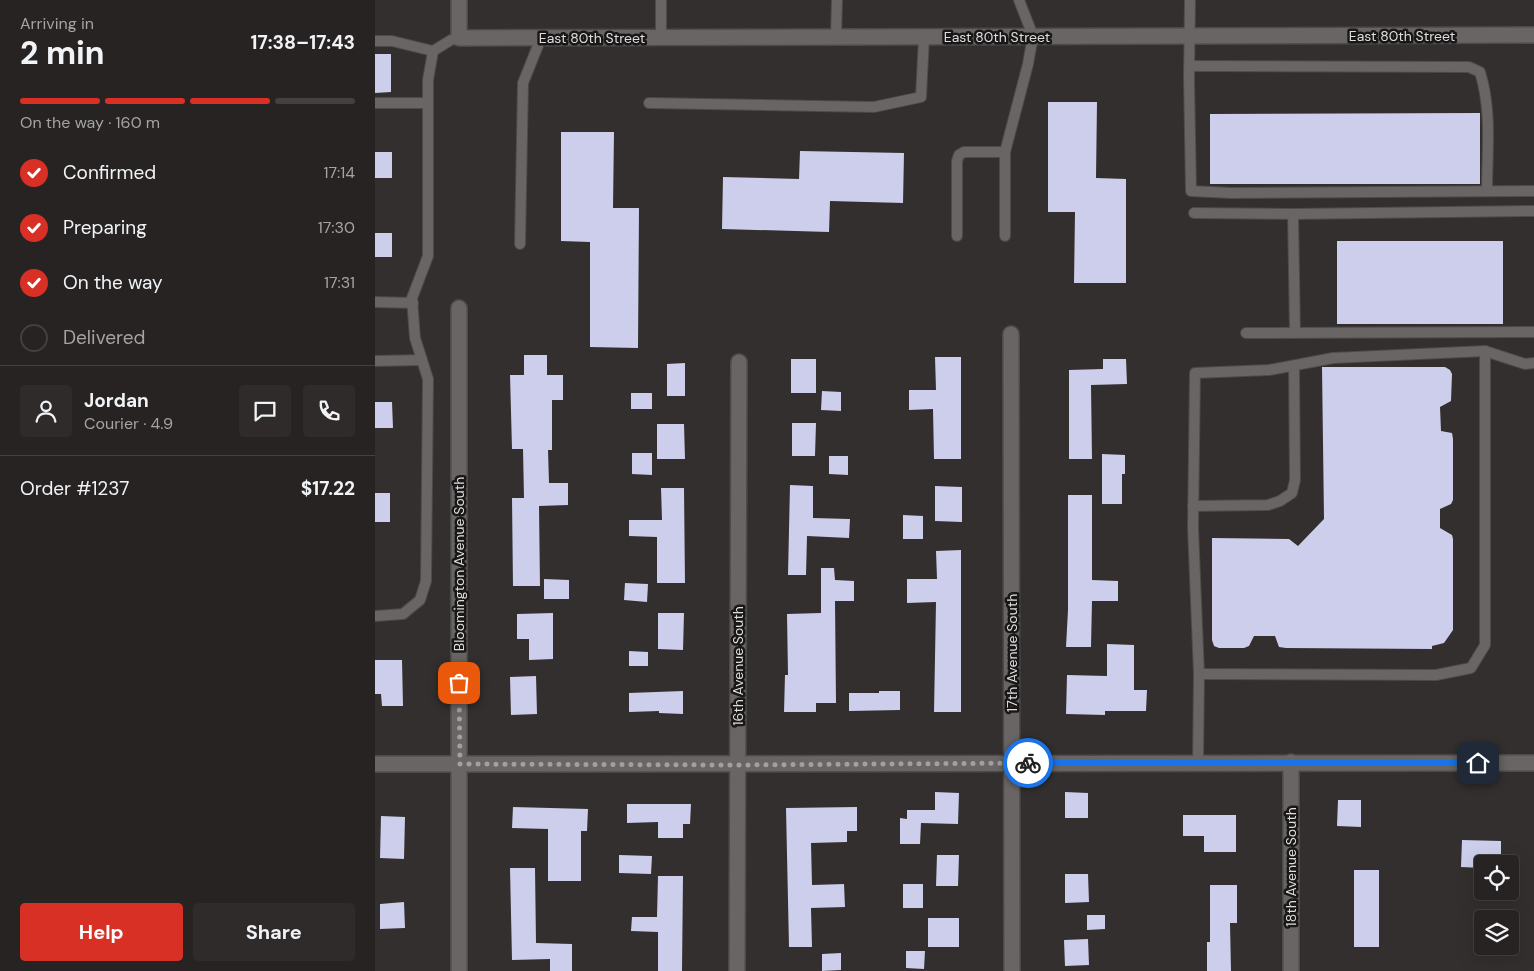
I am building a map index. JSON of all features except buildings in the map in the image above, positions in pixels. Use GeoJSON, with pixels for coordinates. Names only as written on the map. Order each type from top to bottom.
{"type":"FeatureCollection","features":[{"type":"Feature","properties":{"kind":"street"},"geometry":{"type":"LineString","coordinates":[[459,0],[459,38]]}},
{"type":"Feature","properties":{"kind":"street","name":"East 80th Street"},"geometry":{"type":"LineString","coordinates":[[459,38],[1534,35]]}},
{"type":"Feature","properties":{"kind":"street","name":"Bloomington Avenue South"},"geometry":{"type":"LineString","coordinates":[[459,308],[459,971]]}},
{"type":"Feature","properties":{"kind":"street","name":"17th Avenue South"},"geometry":{"type":"LineString","coordinates":[[1011,334],[1012,971]]}},
{"type":"Feature","properties":{"kind":"street","name":"16th Avenue South"},"geometry":{"type":"LineString","coordinates":[[737,971],[739,362]]}},
{"type":"Feature","properties":{"kind":"street","name":"18th Avenue South"},"geometry":{"type":"LineString","coordinates":[[1291,762],[1291,971]]}},
{"type":"Feature","properties":{"kind":"street"},"geometry":{"type":"LineString","coordinates":[[375,764],[1534,763]]}},
{"type":"Feature","properties":{"kind":"lane"},"geometry":{"type":"LineString","coordinates":[[661,0],[661,37]]}},
{"type":"Feature","properties":{"kind":"lane"},"geometry":{"type":"LineString","coordinates":[[836,37],[837,0]]}},
{"type":"Feature","properties":{"kind":"lane"},"geometry":{"type":"LineString","coordinates":[[1005,236],[1005,152],[1028,64],[1033,36],[1019,0]]}},
{"type":"Feature","properties":{"kind":"lane"},"geometry":{"type":"LineString","coordinates":[[1190,0],[1191,191],[1231,193],[1534,191]]}},
{"type":"Feature","properties":{"kind":"lane"},"geometry":{"type":"LineString","coordinates":[[649,103],[874,107],[921,97],[924,37]]}},
{"type":"Feature","properties":{"kind":"lane"},"geometry":{"type":"LineString","coordinates":[[375,41],[392,41],[433,51],[451,40],[459,38]]}},
{"type":"Feature","properties":{"kind":"lane"},"geometry":{"type":"LineString","coordinates":[[520,244],[523,83],[541,38]]}},
{"type":"Feature","properties":{"kind":"lane"},"geometry":{"type":"LineString","coordinates":[[375,616],[403,614],[420,600],[427,581],[428,379],[415,338],[412,298],[427,256],[428,80],[433,51]]}},
{"type":"Feature","properties":{"kind":"lane"},"geometry":{"type":"LineString","coordinates":[[1189,66],[1469,67],[1480,72],[1484,83],[1487,110],[1487,190]]}},
{"type":"Feature","properties":{"kind":"lane"},"geometry":{"type":"LineString","coordinates":[[375,103],[429,103]]}},
{"type":"Feature","properties":{"kind":"lane"},"geometry":{"type":"LineString","coordinates":[[957,236],[957,161],[959,155],[964,152],[1005,152]]}},
{"type":"Feature","properties":{"kind":"lane"},"geometry":{"type":"LineString","coordinates":[[1194,213],[1293,214],[1534,211]]}},
{"type":"Feature","properties":{"kind":"lane"},"geometry":{"type":"LineString","coordinates":[[1293,214],[1295,333]]}},
{"type":"Feature","properties":{"kind":"lane"},"geometry":{"type":"LineString","coordinates":[[375,302],[413,303]]}},
{"type":"Feature","properties":{"kind":"lane"},"geometry":{"type":"LineString","coordinates":[[1245,333],[1534,332]]}},
{"type":"Feature","properties":{"kind":"lane"},"geometry":{"type":"LineString","coordinates":[[1199,674],[1436,675],[1471,668],[1485,645],[1485,351]]}},
{"type":"Feature","properties":{"kind":"lane"},"geometry":{"type":"LineString","coordinates":[[1198,762],[1199,674],[1193,506],[1195,373],[1269,370],[1333,358],[1485,351],[1525,364],[1534,363]]}},
{"type":"Feature","properties":{"kind":"lane"},"geometry":{"type":"LineString","coordinates":[[375,361],[422,360]]}},
{"type":"Feature","properties":{"kind":"lane"},"geometry":{"type":"LineString","coordinates":[[1193,506],[1268,505],[1280,501],[1291,493],[1295,480],[1294,366]]}},
{"type":"Feature","properties":{"kind":"way so far"},"geometry":{"type":"LineString","coordinates":[[459,683],[460,764],[1028,763]]}},
{"type":"Feature","properties":{"kind":"route"},"geometry":{"type":"LineString","coordinates":[[1028,763],[1478,763]]}}]}
